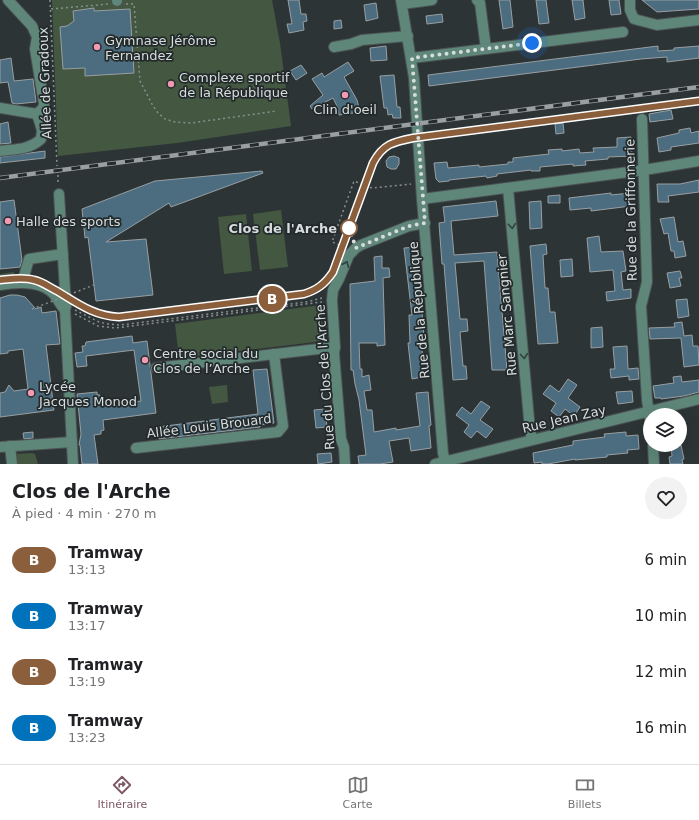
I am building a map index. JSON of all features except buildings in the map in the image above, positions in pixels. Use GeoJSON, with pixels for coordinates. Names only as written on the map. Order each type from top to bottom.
{"type":"FeatureCollection","features":[{"type":"Feature","properties":{"kind":"street"},"geometry":{"type":"LineString","coordinates":[[8,0],[32,26],[36,37],[35,49],[44,104],[43,108],[37,114]]}},
{"type":"Feature","properties":{"kind":"street"},"geometry":{"type":"LineString","coordinates":[[402,2],[432,0]]}},
{"type":"Feature","properties":{"kind":"street"},"geometry":{"type":"LineString","coordinates":[[477,0],[480,3],[486,49]]}},
{"type":"Feature","properties":{"kind":"street"},"geometry":{"type":"LineString","coordinates":[[630,0],[630,10],[634,19],[657,25],[699,20]]}},
{"type":"Feature","properties":{"kind":"street","name":"Rue de la République"},"geometry":{"type":"LineString","coordinates":[[402,2],[412,58],[442,445],[440,463]]}},
{"type":"Feature","properties":{"kind":"street"},"geometry":{"type":"LineString","coordinates":[[412,58],[623,32]]}},
{"type":"Feature","properties":{"kind":"street"},"geometry":{"type":"LineString","coordinates":[[334,47],[351,44],[362,40],[408,36]]}},
{"type":"Feature","properties":{"kind":"street"},"geometry":{"type":"LineString","coordinates":[[0,108],[37,114]]}},
{"type":"Feature","properties":{"kind":"street"},"geometry":{"type":"LineString","coordinates":[[0,151],[25,148],[35,145],[41,139],[42,130],[37,114]]}},
{"type":"Feature","properties":{"kind":"street","name":"Rue de la Griffonnerie"},"geometry":{"type":"LineString","coordinates":[[642,119],[647,282],[641,306],[648,408]]}},
{"type":"Feature","properties":{"kind":"street"},"geometry":{"type":"LineString","coordinates":[[422,199],[644,170],[699,161]]}},
{"type":"Feature","properties":{"kind":"street","name":"Rue Marc Sangnier"},"geometry":{"type":"LineString","coordinates":[[508,188],[532,439]]}},
{"type":"Feature","properties":{"kind":"street"},"geometry":{"type":"LineString","coordinates":[[59,194],[66,306],[69,311],[73,464]]}},
{"type":"Feature","properties":{"kind":"street","name":"Rue du Clos de l'Arche"},"geometry":{"type":"LineString","coordinates":[[345,464],[344,447],[341,440],[334,353],[335,347],[330,300],[333,290],[349,255],[356,248],[409,226],[425,223]]}},
{"type":"Feature","properties":{"kind":"street"},"geometry":{"type":"LineString","coordinates":[[22,282],[29,259],[63,254]]}},
{"type":"Feature","properties":{"kind":"street"},"geometry":{"type":"LineString","coordinates":[[0,284],[22,282],[40,286],[56,296],[60,306],[69,311]]}},
{"type":"Feature","properties":{"kind":"street"},"geometry":{"type":"LineString","coordinates":[[156,368],[335,347]]}},
{"type":"Feature","properties":{"kind":"street","name":"Allée Louis Brouard"},"geometry":{"type":"LineString","coordinates":[[136,448],[278,432],[283,426],[274,354]]}},
{"type":"Feature","properties":{"kind":"street","name":"Rue Jean Zay"},"geometry":{"type":"LineString","coordinates":[[673,408],[699,399]]}},
{"type":"Feature","properties":{"kind":"street","name":"Rue Jean Zay"},"geometry":{"type":"LineString","coordinates":[[440,463],[532,439],[643,417]]}},
{"type":"Feature","properties":{"kind":"street"},"geometry":{"type":"LineString","coordinates":[[12,464],[5,447],[72,442]]}},
{"type":"Feature","properties":{"kind":"street"},"geometry":{"type":"LineString","coordinates":[[653,452],[654,464]]}},
{"type":"Feature","properties":{"kind":"path","name":"Allée de Gradoux"},"geometry":{"type":"LineString","coordinates":[[50,0],[57,166]]}},
{"type":"Feature","properties":{"kind":"path"},"geometry":{"type":"LineString","coordinates":[[51,9],[115,2]]}},
{"type":"Feature","properties":{"kind":"path"},"geometry":{"type":"LineString","coordinates":[[134,4],[140,81],[153,106],[165,119],[175,122],[191,123],[277,111]]}},
{"type":"Feature","properties":{"kind":"path"},"geometry":{"type":"LineString","coordinates":[[349,248],[332,242],[354,181],[372,188],[415,184]]}},
{"type":"Feature","properties":{"kind":"path"},"geometry":{"type":"LineString","coordinates":[[32,309],[94,285]]}},
{"type":"Feature","properties":{"kind":"path"},"geometry":{"type":"LineString","coordinates":[[69,311],[77,311],[99,322],[120,324],[306,302],[323,297],[330,300]]}},
{"type":"Feature","properties":{"kind":"path"},"geometry":{"type":"LineString","coordinates":[[69,311],[98,326],[116,328],[321,303],[330,300]]}},
{"type":"Feature","properties":{"kind":"green space","name":"Complexe sportif de la République"},"geometry":{"type":"Polygon","coordinates":[[[52,0],[272,0],[280,43],[291,126],[177,143],[58,156],[52,0]]]}},
{"type":"Feature","properties":{"kind":"green space"},"geometry":{"type":"Polygon","coordinates":[[[281,210],[288,267],[260,270],[253,214],[281,210]]]}},
{"type":"Feature","properties":{"kind":"green space"},"geometry":{"type":"Polygon","coordinates":[[[246,214],[252,271],[224,274],[218,217],[246,214]]]}},
{"type":"Feature","properties":{"kind":"green space"},"geometry":{"type":"Polygon","coordinates":[[[14,272],[15,280],[0,282],[0,274],[14,272]]]}},
{"type":"Feature","properties":{"kind":"green space"},"geometry":{"type":"Polygon","coordinates":[[[321,305],[324,341],[179,358],[175,324],[321,305]]]}},
{"type":"Feature","properties":{"kind":"green space"},"geometry":{"type":"Polygon","coordinates":[[[227,385],[228,402],[212,404],[209,387],[227,385]]]}},
{"type":"Feature","properties":{"kind":"green space"},"geometry":{"type":"Polygon","coordinates":[[[16,454],[35,454],[38,464],[14,464],[16,454]]]}},
{"type":"Feature","properties":{"kind":"tram line"},"geometry":{"type":"LineString","coordinates":[[0,280],[21,278],[37,281],[94,311],[119,317],[304,294],[313,291],[320,286],[333,272],[373,163],[385,148],[394,143],[413,138],[699,101]]}},
{"type":"Feature","properties":{"kind":"tram line","name":"B"},"geometry":{"type":"LineString","coordinates":[[0,280],[23,278],[43,282],[87,309],[99,315],[109,317],[304,294],[321,286],[328,280],[333,272],[373,163],[385,147],[394,142],[413,138],[699,101]]}},
{"type":"Feature","properties":{"kind":"railway"},"geometry":{"type":"LineString","coordinates":[[0,178],[699,87]]}},
{"type":"Feature","properties":{"kind":"place","name":"Gymnase Jérôme Fernandez"},"geometry":{"type":"Point","coordinates":[97,47]}},
{"type":"Feature","properties":{"kind":"place","name":"Complexe sportif de la République"},"geometry":{"type":"Point","coordinates":[171,84]}},
{"type":"Feature","properties":{"kind":"place","name":"Clin d'oeil"},"geometry":{"type":"Point","coordinates":[345,95]}},
{"type":"Feature","properties":{"kind":"place","name":"Halle des sports"},"geometry":{"type":"Point","coordinates":[8,221]}},
{"type":"Feature","properties":{"kind":"place","name":"Clos de l'Arche"},"geometry":{"type":"Point","coordinates":[349,228]}},
{"type":"Feature","properties":{"kind":"place","name":"Centre social du Clos de l’Arche"},"geometry":{"type":"Point","coordinates":[145,360]}},
{"type":"Feature","properties":{"kind":"place","name":"Lycée Jacques Monod"},"geometry":{"type":"Point","coordinates":[31,393]}},
{"type":"Feature","properties":{"kind":"route"},"geometry":{"type":"LineString","coordinates":[[349,228],[356,248],[409,226],[425,223],[412,58],[532,43]]}}]}
